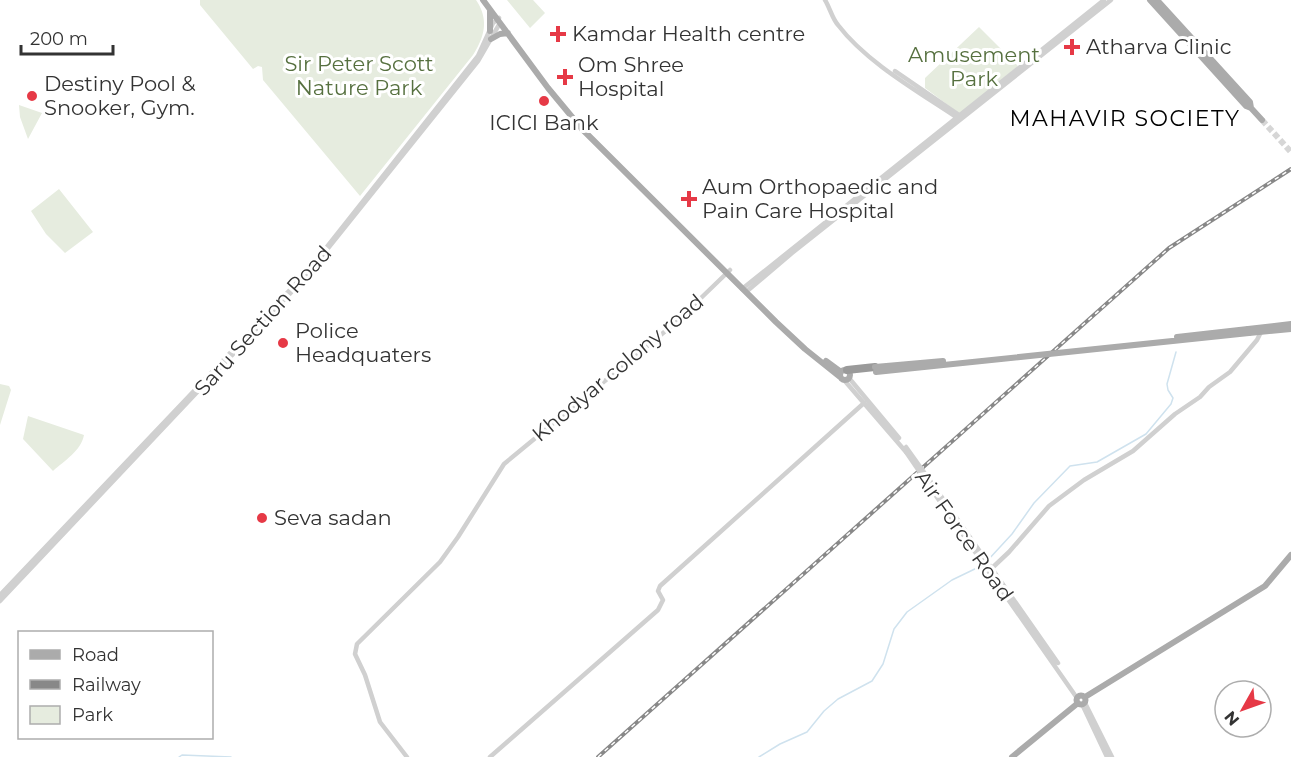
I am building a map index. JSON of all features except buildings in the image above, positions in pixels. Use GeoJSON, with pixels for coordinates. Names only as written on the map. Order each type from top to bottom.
{"type":"FeatureCollection","features":[{"type":"Feature","properties":{"kind":"highway"},"geometry":{"type":"LineString","coordinates":[[845,375],[876,370]]}},
{"type":"Feature","properties":{"kind":"main road"},"geometry":{"type":"LineString","coordinates":[[483,0],[576,117],[805,348],[845,375]]}},
{"type":"Feature","properties":{"kind":"main road"},"geometry":{"type":"LineString","coordinates":[[488,0],[508,33],[582,129],[729,271]]}},
{"type":"Feature","properties":{"kind":"main road"},"geometry":{"type":"LineString","coordinates":[[1150,0],[1246,106],[1262,120]]}},
{"type":"Feature","properties":{"kind":"main road"},"geometry":{"type":"LineString","coordinates":[[1157,0],[1250,102],[1253,111]]}},
{"type":"Feature","properties":{"kind":"main road"},"geometry":{"type":"LineString","coordinates":[[490,11],[490,31]]}},
{"type":"Feature","properties":{"kind":"main road"},"geometry":{"type":"LineString","coordinates":[[491,39],[508,33]]}},
{"type":"Feature","properties":{"kind":"main road"},"geometry":{"type":"LineString","coordinates":[[1249,331],[1261,332],[1291,327]]}},
{"type":"Feature","properties":{"kind":"main road"},"geometry":{"type":"LineString","coordinates":[[876,370],[1291,327]]}},
{"type":"Feature","properties":{"kind":"main road"},"geometry":{"type":"LineString","coordinates":[[1012,757],[1081,700],[1265,586],[1291,555]]}},
{"type":"Feature","properties":{"kind":"street"},"geometry":{"type":"LineString","coordinates":[[827,0],[836,23],[859,46],[891,72],[960,118]]}},
{"type":"Feature","properties":{"kind":"street"},"geometry":{"type":"LineString","coordinates":[[960,118],[1104,0]]}},
{"type":"Feature","properties":{"kind":"street"},"geometry":{"type":"LineString","coordinates":[[746,289],[1111,0]]}},
{"type":"Feature","properties":{"kind":"street","name":"Saru Section Road"},"geometry":{"type":"LineString","coordinates":[[0,595],[306,272],[478,56],[490,31],[499,20]]}},
{"type":"Feature","properties":{"kind":"street","name":"Saru Section Road"},"geometry":{"type":"LineString","coordinates":[[0,601],[302,282],[478,61],[499,20]]}},
{"type":"Feature","properties":{"kind":"street","name":"Khodyar colony road"},"geometry":{"type":"LineString","coordinates":[[407,757],[380,722],[367,681],[355,654],[355,646],[440,562],[504,464],[674,324],[729,271]]}},
{"type":"Feature","properties":{"kind":"street"},"geometry":{"type":"LineString","coordinates":[[991,569],[1049,506],[1084,480],[1135,450],[1176,414],[1230,372],[1261,332]]}},
{"type":"Feature","properties":{"kind":"street","name":"Air Force Road"},"geometry":{"type":"LineString","coordinates":[[845,375],[864,403],[906,450]]}},
{"type":"Feature","properties":{"kind":"street","name":"Air Force Road"},"geometry":{"type":"LineString","coordinates":[[845,375],[906,450],[1081,700],[1107,757]]}},
{"type":"Feature","properties":{"kind":"street"},"geometry":{"type":"LineString","coordinates":[[490,757],[658,610],[663,600],[658,591],[660,586],[864,403]]}},
{"type":"Feature","properties":{"kind":"street","name":"Air Force Road"},"geometry":{"type":"LineString","coordinates":[[944,505],[1081,700],[1112,757]]}},
{"type":"Feature","properties":{"kind":"green space","name":"Sir Peter Scott Nature Park"},"geometry":{"type":"Polygon","coordinates":[[[200,0],[476,0],[483,14],[484,28],[473,55],[360,196],[263,80],[262,67],[258,66],[253,69],[200,5],[200,0]]]}},
{"type":"Feature","properties":{"kind":"green space"},"geometry":{"type":"Polygon","coordinates":[[[507,0],[533,0],[545,13],[530,28],[507,0]]]}},
{"type":"Feature","properties":{"kind":"green space","name":"Amusement Park"},"geometry":{"type":"Polygon","coordinates":[[[979,27],[1018,66],[960,114],[925,88],[925,78],[979,27]]]}},
{"type":"Feature","properties":{"kind":"green space"},"geometry":{"type":"Polygon","coordinates":[[[19,105],[42,113],[28,139],[20,117],[19,105]]]}},
{"type":"Feature","properties":{"kind":"green space"},"geometry":{"type":"Polygon","coordinates":[[[59,189],[93,232],[65,253],[46,234],[31,211],[59,189]]]}},
{"type":"Feature","properties":{"kind":"green space"},"geometry":{"type":"Polygon","coordinates":[[[0,384],[9,386],[11,390],[0,425],[0,384]]]}},
{"type":"Feature","properties":{"kind":"green space"},"geometry":{"type":"Polygon","coordinates":[[[28,416],[84,435],[76,451],[53,471],[23,439],[28,416]]]}},
{"type":"Feature","properties":{"kind":"waterway"},"geometry":{"type":"LineString","coordinates":[[988,560],[1012,534],[1034,503],[1070,466],[1097,462],[1146,434],[1171,404],[1173,398],[1167,384],[1176,352]]}},
{"type":"Feature","properties":{"kind":"waterway"},"geometry":{"type":"LineString","coordinates":[[759,757],[780,744],[807,732],[824,711],[838,699],[872,681],[883,664],[894,629],[907,612],[952,580],[981,566]]}},
{"type":"Feature","properties":{"kind":"waterway"},"geometry":{"type":"LineString","coordinates":[[179,757],[182,755],[231,757]]}},
{"type":"Feature","properties":{"kind":"tunnel"},"geometry":{"type":"LineString","coordinates":[[1262,120],[1291,152]]}},
{"type":"Feature","properties":{"kind":"railway"},"geometry":{"type":"LineString","coordinates":[[598,757],[1169,248],[1291,169]]}},
{"type":"Feature","properties":{"kind":"place","name":"Kamdar Health centre"},"geometry":{"type":"Point","coordinates":[558,34]}},
{"type":"Feature","properties":{"kind":"place","name":"Atharva Clinic"},"geometry":{"type":"Point","coordinates":[1072,47]}},
{"type":"Feature","properties":{"kind":"place","name":"Om Shree Hospital"},"geometry":{"type":"Point","coordinates":[565,77]}},
{"type":"Feature","properties":{"kind":"place","name":"Destiny Pool & Snooker, Gym."},"geometry":{"type":"Point","coordinates":[32,96]}},
{"type":"Feature","properties":{"kind":"place","name":"ICICI Bank"},"geometry":{"type":"Point","coordinates":[544,101]}},
{"type":"Feature","properties":{"kind":"place","name":"Aum Orthopaedic and Pain Care Hospital"},"geometry":{"type":"Point","coordinates":[689,199]}},
{"type":"Feature","properties":{"kind":"place","name":"Police Headquaters"},"geometry":{"type":"Point","coordinates":[283,343]}},
{"type":"Feature","properties":{"kind":"place","name":"Seva sadan"},"geometry":{"type":"Point","coordinates":[262,518]}},
{"type":"Feature","properties":{"kind":"district","name":"MAHAVIR SOCIETY"},"geometry":{"type":"Point","coordinates":[1125,118]}}]}
